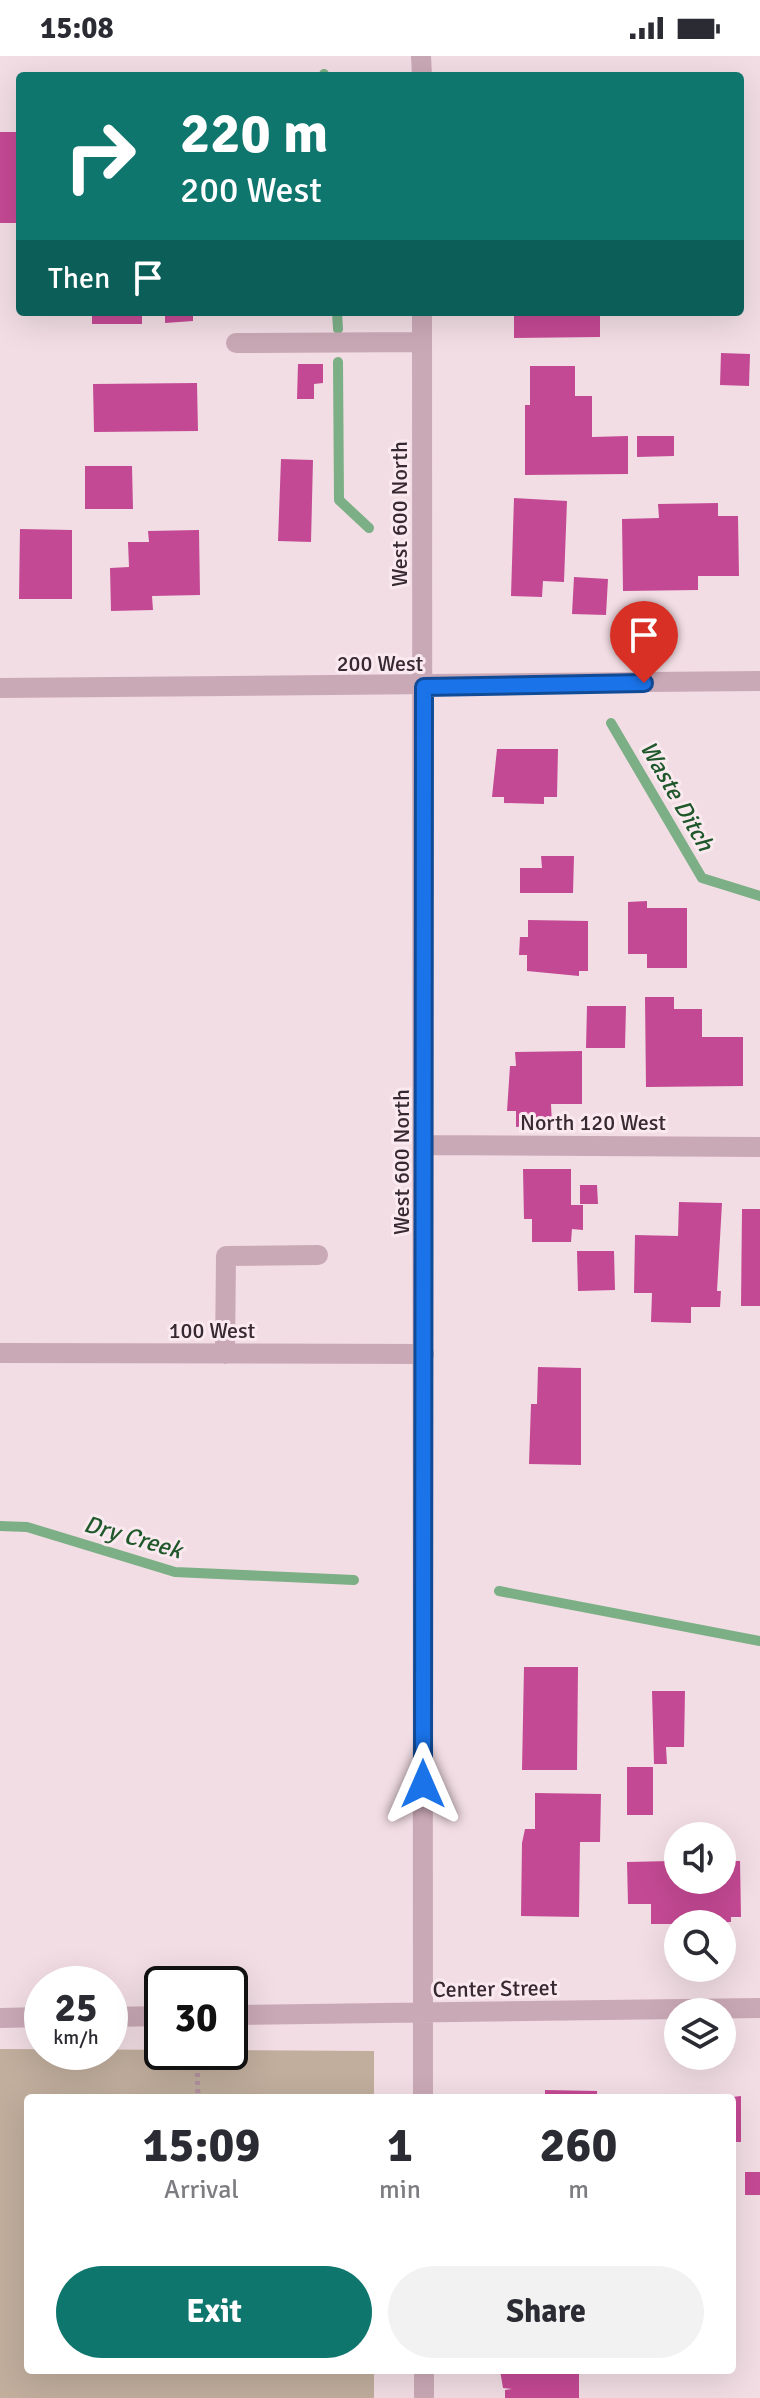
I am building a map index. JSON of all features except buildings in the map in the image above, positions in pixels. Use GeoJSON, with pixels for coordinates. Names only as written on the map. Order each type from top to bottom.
{"type":"FeatureCollection","features":[{"type":"Feature","properties":{"kind":"street","name":"West 600 North"},"geometry":{"type":"LineString","coordinates":[[422,316],[425,1145],[423,2094]]}},
{"type":"Feature","properties":{"kind":"street"},"geometry":{"type":"LineString","coordinates":[[236,343],[422,342]]}},
{"type":"Feature","properties":{"kind":"street","name":"200 West"},"geometry":{"type":"LineString","coordinates":[[0,688],[424,687],[760,681]]}},
{"type":"Feature","properties":{"kind":"street","name":"North 120 West"},"geometry":{"type":"LineString","coordinates":[[425,1145],[760,1147]]}},
{"type":"Feature","properties":{"kind":"street"},"geometry":{"type":"LineString","coordinates":[[225,1354],[226,1256],[318,1255]]}},
{"type":"Feature","properties":{"kind":"street","name":"100 West"},"geometry":{"type":"LineString","coordinates":[[0,1353],[424,1354]]}},
{"type":"Feature","properties":{"kind":"street","name":"Center Street"},"geometry":{"type":"LineString","coordinates":[[248,2015],[760,2008]]}},
{"type":"Feature","properties":{"kind":"street"},"geometry":{"type":"LineString","coordinates":[[0,2018],[24,2017]]}},
{"type":"Feature","properties":{"kind":"street"},"geometry":{"type":"LineString","coordinates":[[424,2374],[424,2398]]}},
{"type":"Feature","properties":{"kind":"path"},"geometry":{"type":"LineString","coordinates":[[197,2070],[198,2094]]}},
{"type":"Feature","properties":{"kind":"shaded area"},"geometry":{"type":"Polygon","coordinates":[[[0,2049],[24,2049],[24,2070],[128,2070],[128,2050],[144,2050],[144,2070],[248,2070],[248,2050],[374,2051],[374,2094],[24,2094],[24,2374],[374,2374],[374,2398],[0,2398],[0,2049]]]}},
{"type":"Feature","properties":{"kind":"waterway","name":"Waste Ditch"},"geometry":{"type":"LineString","coordinates":[[337,316],[338,329]]}},
{"type":"Feature","properties":{"kind":"waterway","name":"Waste Ditch"},"geometry":{"type":"LineString","coordinates":[[338,362],[339,500],[369,528]]}},
{"type":"Feature","properties":{"kind":"waterway","name":"Waste Ditch"},"geometry":{"type":"LineString","coordinates":[[611,723],[702,878],[760,896]]}},
{"type":"Feature","properties":{"kind":"waterway","name":"Dry Creek"},"geometry":{"type":"LineString","coordinates":[[0,1526],[27,1527],[175,1572],[354,1580]]}},
{"type":"Feature","properties":{"kind":"waterway","name":"Dry Creek"},"geometry":{"type":"LineString","coordinates":[[499,1591],[760,1641]]}},
{"type":"Feature","properties":{"kind":"route"},"geometry":{"type":"LineString","coordinates":[[423,1784],[424,687],[644,683]]}}]}
